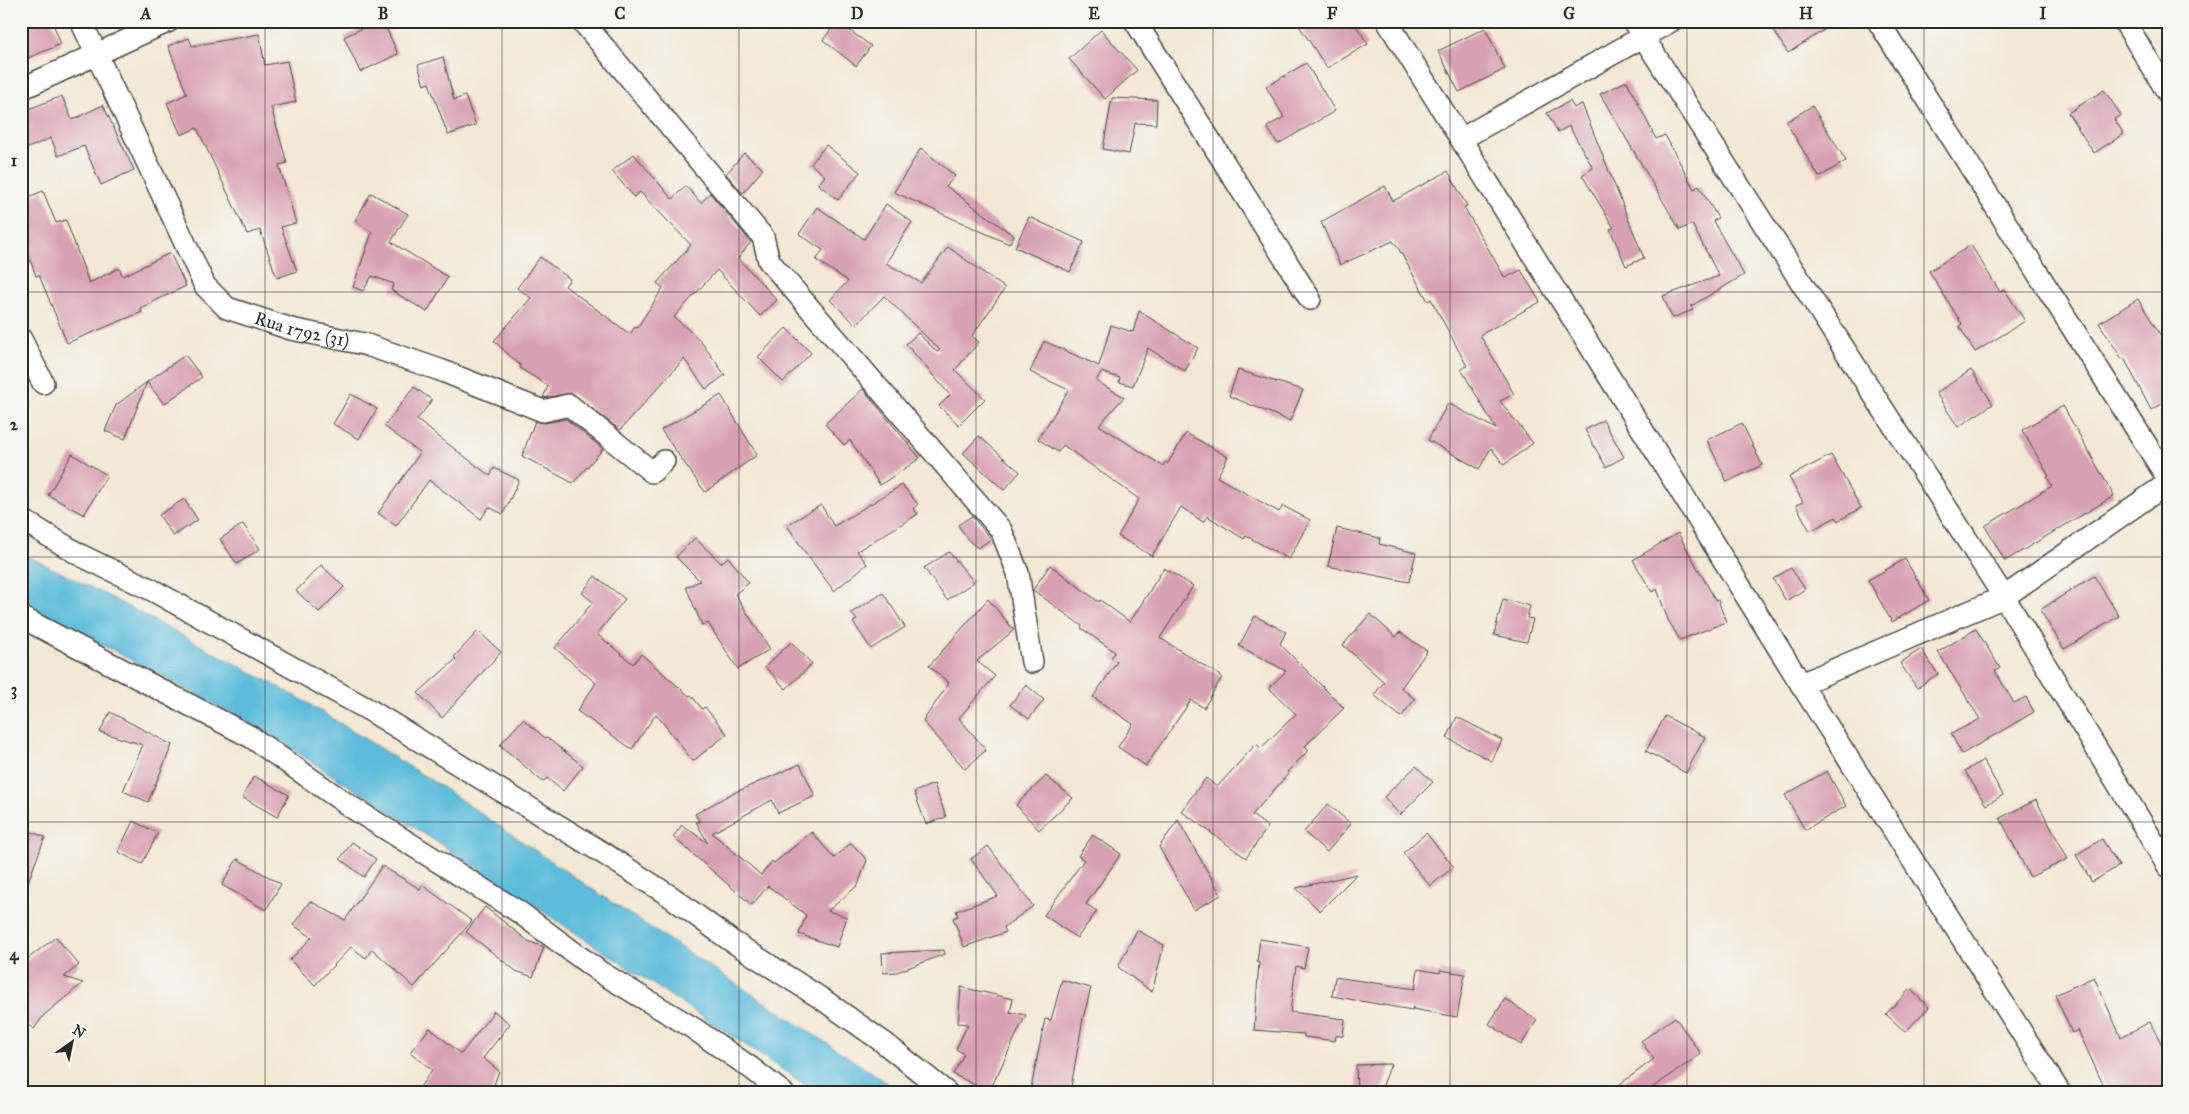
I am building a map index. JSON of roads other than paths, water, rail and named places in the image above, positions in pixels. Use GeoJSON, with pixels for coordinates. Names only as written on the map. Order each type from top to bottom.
{"type":"FeatureCollection","features":[{"type":"Feature","properties":{"kind":"street","name":"Rua 1792 (31)"},"geometry":{"type":"LineString","coordinates":[[81,21],[205,286],[227,308],[291,330],[364,344],[440,370],[543,411],[569,405],[652,472],[664,461]]}},
{"type":"Feature","properties":{"kind":"street"},"geometry":{"type":"LineString","coordinates":[[21,89],[169,21]]}},
{"type":"Feature","properties":{"kind":"street"},"geometry":{"type":"LineString","coordinates":[[582,21],[763,237],[769,261],[1001,530],[1018,572],[1032,662]]}},
{"type":"Feature","properties":{"kind":"street"},"geometry":{"type":"LineString","coordinates":[[1135,21],[1310,299]]}},
{"type":"Feature","properties":{"kind":"street"},"geometry":{"type":"LineString","coordinates":[[1387,21],[1801,684],[2060,1093]]}},
{"type":"Feature","properties":{"kind":"street"},"geometry":{"type":"LineString","coordinates":[[1461,139],[1638,29],[1671,21]]}},
{"type":"Feature","properties":{"kind":"street"},"geometry":{"type":"LineString","coordinates":[[1878,21],[2168,478]]}},
{"type":"Feature","properties":{"kind":"street"},"geometry":{"type":"LineString","coordinates":[[2124,21],[2168,93]]}},
{"type":"Feature","properties":{"kind":"street"},"geometry":{"type":"LineString","coordinates":[[1638,29],[2004,597],[2168,866]]}},
{"type":"Feature","properties":{"kind":"street"},"geometry":{"type":"LineString","coordinates":[[21,339],[43,384]]}},
{"type":"Feature","properties":{"kind":"street"},"geometry":{"type":"LineString","coordinates":[[1801,684],[2004,597],[2168,484]]}},
{"type":"Feature","properties":{"kind":"street"},"geometry":{"type":"LineString","coordinates":[[21,519],[80,555],[152,590],[371,711],[603,853],[670,896],[730,940],[830,1004],[884,1042],[947,1093]]}},
{"type":"Feature","properties":{"kind":"street"},"geometry":{"type":"LineString","coordinates":[[21,617],[252,737],[351,807],[519,912],[600,972],[693,1028],[751,1068],[783,1093]]}},
{"type":"Feature","properties":{"kind":"water"},"geometry":{"type":"Polygon","coordinates":[[[21,553],[102,593],[301,699],[437,784],[617,906],[903,1093],[818,1093],[445,847],[257,727],[111,649],[21,609],[21,553]]]}}]}
